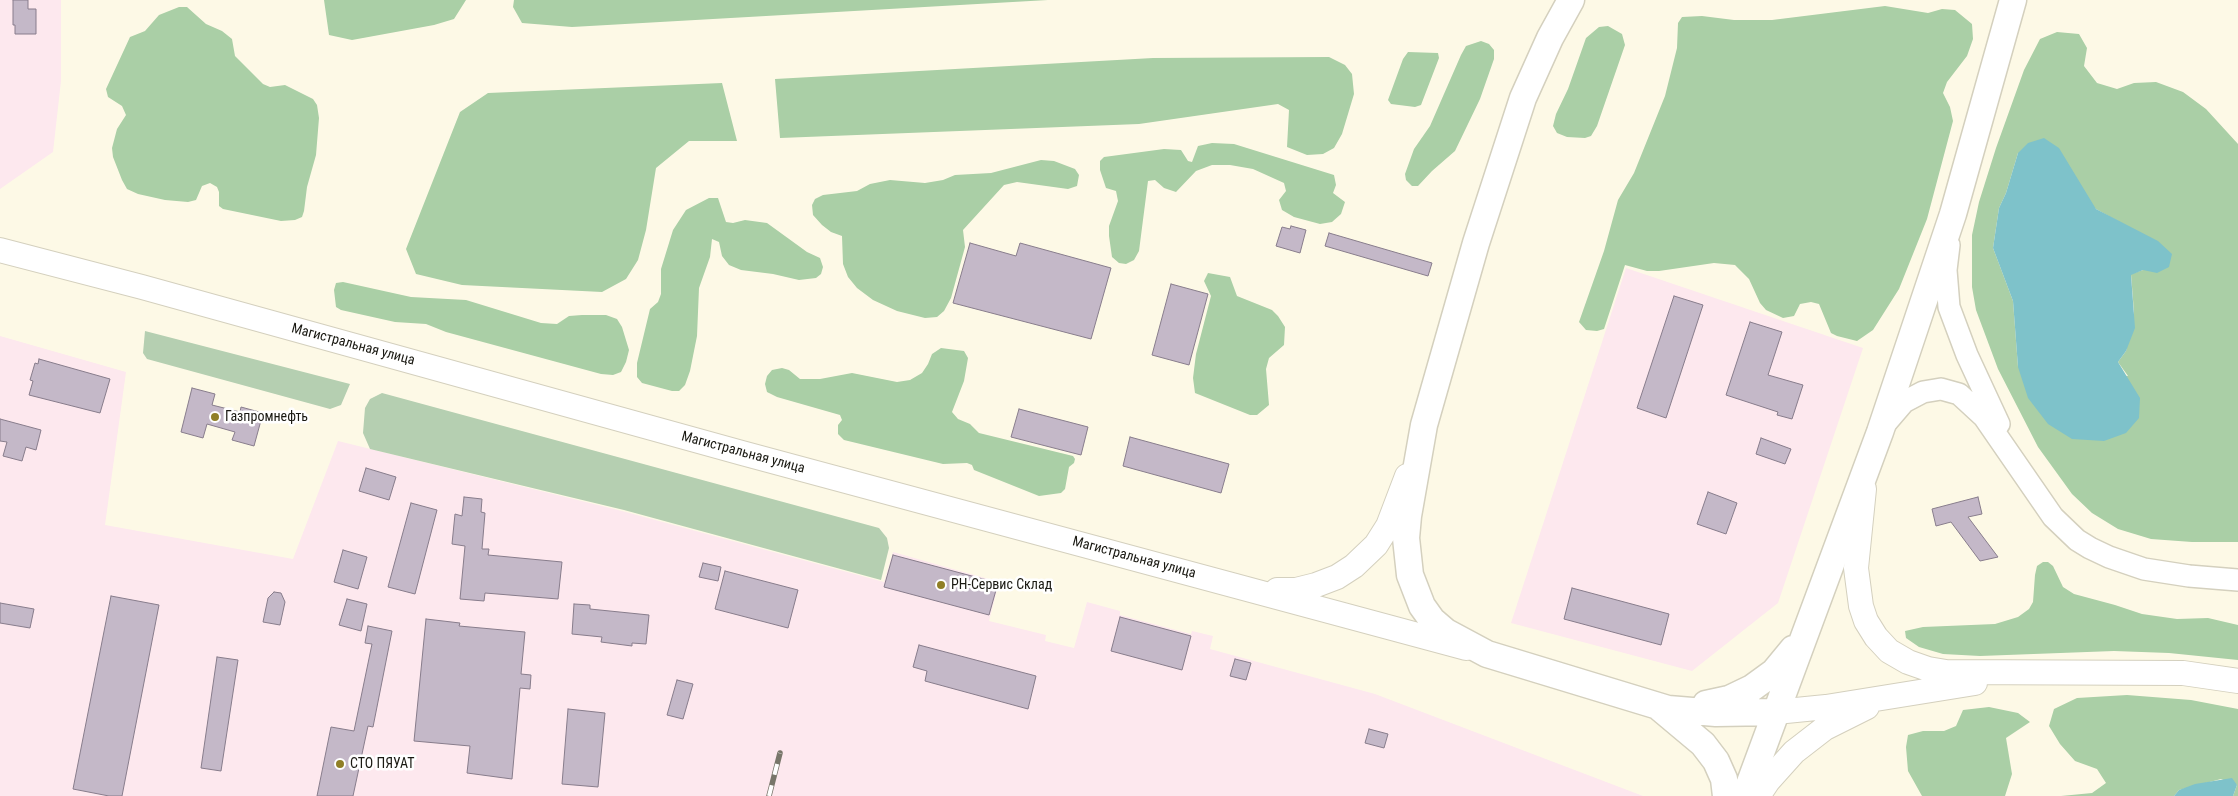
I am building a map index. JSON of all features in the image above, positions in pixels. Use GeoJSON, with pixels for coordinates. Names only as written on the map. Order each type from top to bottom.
{"type":"FeatureCollection","features":[{"type":"Feature","properties":{"kind":"main road"},"geometry":{"type":"LineString","coordinates":[[1244,586],[1278,591],[1296,590],[1337,577],[1354,566],[1376,545],[1388,526],[1400,498],[1424,425],[1476,243],[1523,98],[1550,38],[1571,0]]}},
{"type":"Feature","properties":{"kind":"main road"},"geometry":{"type":"LineString","coordinates":[[1745,796],[1880,432],[1953,214],[2013,0]]}},
{"type":"Feature","properties":{"kind":"main road","name":"Магистральная улица"},"geometry":{"type":"LineString","coordinates":[[0,250],[742,453],[1244,586],[1487,654]]}},
{"type":"Feature","properties":{"kind":"main road"},"geometry":{"type":"LineString","coordinates":[[1424,425],[1408,516],[1406,538],[1410,575],[1422,606],[1432,620],[1446,632],[1487,654],[1668,709],[1692,712],[1776,712],[2054,673]]}},
{"type":"Feature","properties":{"kind":"main road"},"geometry":{"type":"LineString","coordinates":[[1866,470],[1858,542],[1857,575],[1861,606],[1866,621],[1876,637],[1890,651],[1902,658],[1928,669],[1946,672],[2183,673],[2238,681]]}},
{"type":"Feature","properties":{"kind":"main road"},"geometry":{"type":"LineString","coordinates":[[1653,703],[1710,703],[1729,699],[1752,688],[1774,672],[1792,650],[1816,604]]}},
{"type":"Feature","properties":{"kind":"main road"},"geometry":{"type":"LineString","coordinates":[[1758,796],[1768,781],[1794,752],[1825,728],[1892,697]]}},
{"type":"Feature","properties":{"kind":"main road"},"geometry":{"type":"LineString","coordinates":[[1653,703],[1670,714],[1704,744],[1716,761],[1724,780],[1726,796]]}},
{"type":"Feature","properties":{"kind":"street"},"geometry":{"type":"LineString","coordinates":[[1953,214],[1946,270],[1950,306],[1967,355],[2016,463]]}},
{"type":"Feature","properties":{"kind":"street"},"geometry":{"type":"LineString","coordinates":[[1880,432],[1896,410],[1914,395],[1931,390],[1950,391],[1967,399],[1979,412],[2053,516],[2078,540],[2090,548],[2109,557],[2144,569],[2238,580]]}},
{"type":"Feature","properties":{"kind":"shaded area"},"geometry":{"type":"Polygon","coordinates":[[[0,0],[61,0],[61,81],[53,152],[0,189],[0,0]]]}},
{"type":"Feature","properties":{"kind":"shaded area"},"geometry":{"type":"Polygon","coordinates":[[[1626,268],[1863,348],[1778,603],[1692,671],[1511,623],[1626,268]]]}},
{"type":"Feature","properties":{"kind":"shaded area"},"geometry":{"type":"Polygon","coordinates":[[[0,336],[126,372],[105,525],[293,559],[338,441],[622,511],[884,582],[893,552],[999,582],[989,621],[1046,635],[1045,641],[1074,648],[1087,602],[1120,611],[1120,615],[1191,634],[1192,631],[1213,636],[1210,649],[1375,694],[1643,796],[0,796],[0,336]]]}},
{"type":"Feature","properties":{"kind":"green space"},"geometry":{"type":"Polygon","coordinates":[[[324,0],[466,0],[454,19],[434,25],[352,40],[329,35],[324,0]]]}},
{"type":"Feature","properties":{"kind":"green space"},"geometry":{"type":"Polygon","coordinates":[[[514,0],[1048,0],[572,27],[522,23],[513,7],[514,0]]]}},
{"type":"Feature","properties":{"kind":"green space"},"geometry":{"type":"Polygon","coordinates":[[[1885,6],[1928,13],[1942,9],[1955,10],[1972,24],[1973,39],[1967,56],[1947,82],[1943,93],[1950,107],[1953,121],[1927,219],[1899,289],[1873,330],[1857,341],[1837,336],[1831,333],[1819,304],[1811,302],[1800,304],[1794,316],[1783,318],[1766,310],[1760,303],[1749,279],[1735,265],[1714,263],[1659,271],[1647,271],[1625,265],[1604,329],[1597,331],[1586,330],[1579,322],[1604,251],[1618,200],[1634,173],[1665,96],[1677,48],[1678,23],[1682,17],[1702,16],[1734,20],[1772,20],[1885,6]]]}},
{"type":"Feature","properties":{"kind":"green space"},"geometry":{"type":"Polygon","coordinates":[[[179,7],[187,7],[206,24],[222,31],[232,39],[235,56],[263,84],[270,87],[285,85],[313,99],[317,105],[319,118],[316,155],[307,187],[302,217],[295,220],[281,221],[223,209],[219,206],[217,187],[210,183],[202,186],[196,200],[188,202],[165,200],[138,194],[127,189],[113,157],[112,148],[117,129],[126,115],[122,106],[108,97],[106,89],[130,37],[145,31],[159,15],[179,7]]]}},
{"type":"Feature","properties":{"kind":"green space"},"geometry":{"type":"Polygon","coordinates":[[[1608,26],[1622,34],[1625,45],[1597,126],[1591,136],[1585,138],[1567,137],[1557,133],[1553,126],[1556,114],[1568,89],[1586,38],[1599,27],[1608,26]]]}},
{"type":"Feature","properties":{"kind":"green space"},"geometry":{"type":"Polygon","coordinates":[[[2057,32],[2079,34],[2087,48],[2084,66],[2097,83],[2117,89],[2134,83],[2156,82],[2183,92],[2206,109],[2238,144],[2238,542],[2192,542],[2151,539],[2118,529],[2092,513],[2072,494],[2038,447],[1998,369],[1976,310],[1972,287],[1972,235],[1979,202],[1996,148],[2024,70],[2040,39],[2057,32]],[[2018,153],[2006,193],[1999,208],[1993,248],[2013,301],[2018,367],[2128,376],[2118,362],[2126,351],[2134,312],[2131,274],[2143,270],[2130,228],[2096,209],[2018,153]]]}},
{"type":"Feature","properties":{"kind":"green space"},"geometry":{"type":"Polygon","coordinates":[[[1481,41],[1489,44],[1494,50],[1494,59],[1480,99],[1455,151],[1418,186],[1412,186],[1406,180],[1405,174],[1414,149],[1430,126],[1466,46],[1481,41]]]}},
{"type":"Feature","properties":{"kind":"green space"},"geometry":{"type":"Polygon","coordinates":[[[1408,52],[1438,53],[1439,58],[1421,105],[1415,107],[1391,104],[1388,100],[1403,59],[1408,52]]]}},
{"type":"Feature","properties":{"kind":"green space"},"geometry":{"type":"Polygon","coordinates":[[[1329,57],[1345,65],[1352,74],[1354,94],[1342,134],[1334,148],[1323,154],[1307,155],[1287,147],[1289,110],[1278,104],[1139,124],[780,138],[775,79],[1153,58],[1329,57]]]}},
{"type":"Feature","properties":{"kind":"green space"},"geometry":{"type":"Polygon","coordinates":[[[722,83],[737,141],[689,141],[656,168],[646,230],[638,260],[626,279],[602,292],[462,285],[416,274],[406,249],[460,112],[488,93],[722,83]]]}},
{"type":"Feature","properties":{"kind":"green space"},"geometry":{"type":"Polygon","coordinates":[[[1212,143],[1234,144],[1334,175],[1336,185],[1333,193],[1345,202],[1341,214],[1332,222],[1320,224],[1294,217],[1282,210],[1279,200],[1286,191],[1284,183],[1253,169],[1230,165],[1212,165],[1196,171],[1176,192],[1164,188],[1155,180],[1148,181],[1139,251],[1134,260],[1126,264],[1119,263],[1112,257],[1109,236],[1109,226],[1118,201],[1116,191],[1106,188],[1100,170],[1100,161],[1104,157],[1164,149],[1181,150],[1188,161],[1192,162],[1198,146],[1212,143]]]}},
{"type":"Feature","properties":{"kind":"green space"},"geometry":{"type":"Polygon","coordinates":[[[1041,160],[1054,161],[1075,169],[1079,175],[1077,186],[1068,189],[1017,182],[1004,185],[963,230],[965,247],[951,298],[944,311],[937,317],[925,318],[897,311],[873,300],[857,288],[848,277],[843,264],[842,236],[831,232],[813,215],[812,205],[815,199],[823,195],[857,191],[870,184],[890,180],[925,183],[943,180],[955,175],[991,173],[1041,160]]]}},
{"type":"Feature","properties":{"kind":"green space"},"geometry":{"type":"Polygon","coordinates":[[[709,198],[718,198],[726,222],[733,223],[745,220],[767,223],[807,252],[820,258],[823,267],[821,274],[816,278],[799,280],[741,270],[729,265],[722,256],[719,242],[712,239],[710,257],[699,288],[697,336],[690,371],[685,385],[679,391],[672,391],[642,383],[637,377],[637,363],[650,309],[658,302],[661,294],[661,269],[673,230],[686,210],[709,198]]]}},
{"type":"Feature","properties":{"kind":"green space"},"geometry":{"type":"Polygon","coordinates":[[[1208,273],[1230,277],[1237,296],[1272,310],[1285,327],[1284,345],[1269,358],[1266,369],[1269,405],[1257,415],[1250,415],[1195,393],[1193,378],[1196,354],[1211,296],[1204,281],[1208,273]]]}},
{"type":"Feature","properties":{"kind":"green space"},"geometry":{"type":"Polygon","coordinates":[[[343,282],[411,297],[466,300],[541,323],[557,324],[569,316],[606,315],[617,319],[622,327],[629,350],[626,362],[621,372],[613,375],[601,374],[446,332],[426,324],[395,322],[341,310],[336,307],[334,290],[336,283],[343,282]]]}},
{"type":"Feature","properties":{"kind":"green space"},"geometry":{"type":"Polygon","coordinates":[[[145,331],[350,384],[341,405],[330,409],[147,359],[143,353],[145,331]]]}},
{"type":"Feature","properties":{"kind":"green space"},"geometry":{"type":"Polygon","coordinates":[[[941,348],[964,351],[968,358],[964,381],[952,412],[958,419],[970,424],[979,433],[1073,456],[1075,459],[1074,463],[1069,467],[1065,489],[1061,493],[1039,496],[974,470],[972,465],[967,463],[943,464],[844,440],[838,434],[838,425],[842,420],[840,415],[777,397],[767,392],[765,384],[767,376],[772,370],[782,368],[789,370],[800,379],[820,379],[852,373],[897,382],[910,380],[922,373],[932,354],[941,348]]]}},
{"type":"Feature","properties":{"kind":"green space"},"geometry":{"type":"Polygon","coordinates":[[[382,393],[879,528],[887,538],[889,548],[881,580],[624,510],[370,449],[363,433],[365,408],[370,399],[382,393]]]}},
{"type":"Feature","properties":{"kind":"green space"},"geometry":{"type":"Polygon","coordinates":[[[2043,562],[2048,562],[2053,566],[2063,587],[2074,594],[2142,614],[2177,619],[2208,618],[2238,625],[2238,660],[2169,653],[2114,651],[1980,656],[1943,654],[1919,647],[1906,638],[1905,631],[1923,627],[1995,624],[2018,617],[2029,609],[2033,602],[2037,566],[2043,562]]]}},
{"type":"Feature","properties":{"kind":"green space"},"geometry":{"type":"Polygon","coordinates":[[[2127,695],[2191,700],[2238,709],[2238,796],[2233,796],[2237,785],[2221,779],[2179,790],[2174,796],[2061,796],[2092,793],[2106,783],[2097,769],[2075,761],[2060,744],[2049,726],[2054,709],[2077,698],[2127,695]]]}},
{"type":"Feature","properties":{"kind":"green space"},"geometry":{"type":"Polygon","coordinates":[[[1989,707],[2018,713],[2030,722],[2006,738],[2012,774],[2005,796],[1922,796],[1908,771],[1906,747],[1908,735],[1923,731],[1944,731],[1956,726],[1963,710],[1989,707]]]}},
{"type":"Feature","properties":{"kind":"water"},"geometry":{"type":"Polygon","coordinates":[[[2044,138],[2059,148],[2096,209],[2158,241],[2172,254],[2169,267],[2157,273],[2143,270],[2131,275],[2135,328],[2126,351],[2118,362],[2140,398],[2139,418],[2126,433],[2104,441],[2072,439],[2048,424],[2028,398],[2018,367],[2013,301],[1993,248],[1999,208],[2006,193],[2018,153],[2028,143],[2044,138]]]}},
{"type":"Feature","properties":{"kind":"water"},"geometry":{"type":"Polygon","coordinates":[[[2232,778],[2237,785],[2233,796],[2174,796],[2179,790],[2195,784],[2232,778]]]}},
{"type":"Feature","properties":{"kind":"building"},"geometry":{"type":"Polygon","coordinates":[[[13,0],[28,0],[28,9],[36,9],[36,34],[15,34],[13,0]]]}},
{"type":"Feature","properties":{"kind":"building"},"geometry":{"type":"Polygon","coordinates":[[[1291,226],[1306,230],[1300,253],[1276,246],[1282,227],[1290,229],[1291,226]]]}},
{"type":"Feature","properties":{"kind":"building"},"geometry":{"type":"Polygon","coordinates":[[[1329,233],[1432,263],[1428,276],[1325,246],[1329,233]]]}},
{"type":"Feature","properties":{"kind":"building"},"geometry":{"type":"Polygon","coordinates":[[[970,243],[1016,256],[1020,243],[1111,268],[1091,339],[953,303],[970,243]]]}},
{"type":"Feature","properties":{"kind":"building"},"geometry":{"type":"Polygon","coordinates":[[[1171,284],[1208,294],[1189,365],[1152,355],[1171,284]]]}},
{"type":"Feature","properties":{"kind":"building"},"geometry":{"type":"Polygon","coordinates":[[[1674,296],[1703,305],[1666,418],[1637,408],[1674,296]]]}},
{"type":"Feature","properties":{"kind":"building"},"geometry":{"type":"Polygon","coordinates":[[[1750,322],[1782,332],[1768,375],[1803,385],[1792,419],[1777,415],[1778,412],[1726,395],[1750,322]]]}},
{"type":"Feature","properties":{"kind":"building"},"geometry":{"type":"Polygon","coordinates":[[[39,359],[110,379],[100,413],[29,395],[33,381],[30,380],[35,363],[38,364],[39,359]]]}},
{"type":"Feature","properties":{"kind":"building"},"geometry":{"type":"Polygon","coordinates":[[[192,388],[215,394],[212,405],[240,412],[241,407],[263,413],[254,446],[232,440],[235,432],[207,424],[203,438],[181,432],[192,388]]]}},
{"type":"Feature","properties":{"kind":"building"},"geometry":{"type":"Polygon","coordinates":[[[1019,409],[1088,427],[1081,455],[1011,437],[1019,409]]]}},
{"type":"Feature","properties":{"kind":"building"},"geometry":{"type":"Polygon","coordinates":[[[0,419],[41,430],[36,450],[26,447],[22,461],[3,456],[7,442],[0,441],[0,419]]]}},
{"type":"Feature","properties":{"kind":"building"},"geometry":{"type":"Polygon","coordinates":[[[1130,437],[1229,464],[1221,493],[1123,466],[1130,437]]]}},
{"type":"Feature","properties":{"kind":"building"},"geometry":{"type":"Polygon","coordinates":[[[1761,438],[1791,449],[1785,464],[1756,454],[1761,438]]]}},
{"type":"Feature","properties":{"kind":"building"},"geometry":{"type":"Polygon","coordinates":[[[366,468],[396,477],[389,500],[359,491],[366,468]]]}},
{"type":"Feature","properties":{"kind":"building"},"geometry":{"type":"Polygon","coordinates":[[[1708,492],[1737,503],[1726,534],[1697,524],[1708,492]]]}},
{"type":"Feature","properties":{"kind":"building"},"geometry":{"type":"Polygon","coordinates":[[[464,497],[482,499],[481,512],[485,513],[482,549],[489,549],[488,555],[562,562],[558,599],[485,593],[484,601],[460,599],[465,546],[452,544],[455,514],[462,516],[464,497]]]}},
{"type":"Feature","properties":{"kind":"building"},"geometry":{"type":"Polygon","coordinates":[[[1978,497],[1982,514],[1968,517],[1998,557],[1980,561],[1951,522],[1936,526],[1932,509],[1978,497]]]}},
{"type":"Feature","properties":{"kind":"building"},"geometry":{"type":"Polygon","coordinates":[[[411,503],[437,510],[415,594],[388,587],[411,503]]]}},
{"type":"Feature","properties":{"kind":"building"},"geometry":{"type":"Polygon","coordinates":[[[343,550],[367,557],[358,589],[334,582],[343,550]]]}},
{"type":"Feature","properties":{"kind":"building","name":"РН-Сервис Cклад"},"geometry":{"type":"Polygon","coordinates":[[[893,555],[998,583],[989,615],[884,587],[893,555]]]}},
{"type":"Feature","properties":{"kind":"building"},"geometry":{"type":"Polygon","coordinates":[[[703,563],[721,567],[718,581],[699,577],[703,563]]]}},
{"type":"Feature","properties":{"kind":"building"},"geometry":{"type":"Polygon","coordinates":[[[725,571],[798,590],[788,628],[715,609],[725,571]]]}},
{"type":"Feature","properties":{"kind":"building"},"geometry":{"type":"Polygon","coordinates":[[[1572,588],[1669,614],[1661,645],[1564,619],[1572,588]]]}},
{"type":"Feature","properties":{"kind":"building"},"geometry":{"type":"Polygon","coordinates":[[[274,592],[281,593],[285,602],[280,625],[263,622],[268,598],[274,592]]]}},
{"type":"Feature","properties":{"kind":"building"},"geometry":{"type":"Polygon","coordinates":[[[111,596],[159,605],[122,796],[109,796],[73,789],[111,596]]]}},
{"type":"Feature","properties":{"kind":"building"},"geometry":{"type":"Polygon","coordinates":[[[347,599],[367,604],[361,631],[339,625],[347,599]]]}},
{"type":"Feature","properties":{"kind":"building"},"geometry":{"type":"Polygon","coordinates":[[[0,603],[34,609],[30,628],[0,623],[0,603]]]}},
{"type":"Feature","properties":{"kind":"building"},"geometry":{"type":"Polygon","coordinates":[[[574,604],[590,605],[590,609],[649,615],[646,644],[632,643],[632,646],[601,642],[602,637],[572,634],[574,604]]]}},
{"type":"Feature","properties":{"kind":"building"},"geometry":{"type":"Polygon","coordinates":[[[1120,617],[1191,636],[1182,670],[1111,651],[1120,617]]]}},
{"type":"Feature","properties":{"kind":"building"},"geometry":{"type":"Polygon","coordinates":[[[426,619],[460,623],[459,626],[525,632],[521,674],[531,675],[530,689],[520,688],[512,779],[467,773],[470,746],[414,741],[426,619]]]}},
{"type":"Feature","properties":{"kind":"building"},"geometry":{"type":"Polygon","coordinates":[[[368,626],[392,631],[373,727],[368,726],[353,796],[317,796],[331,727],[354,731],[372,644],[365,643],[368,626]]]}},
{"type":"Feature","properties":{"kind":"building"},"geometry":{"type":"Polygon","coordinates":[[[919,645],[1036,676],[1028,709],[925,681],[927,671],[913,667],[919,645]]]}},
{"type":"Feature","properties":{"kind":"building"},"geometry":{"type":"Polygon","coordinates":[[[217,657],[238,660],[221,771],[201,768],[217,657]]]}},
{"type":"Feature","properties":{"kind":"building"},"geometry":{"type":"Polygon","coordinates":[[[1235,659],[1251,663],[1246,680],[1230,676],[1235,659]]]}},
{"type":"Feature","properties":{"kind":"building"},"geometry":{"type":"Polygon","coordinates":[[[677,680],[693,684],[683,719],[667,715],[677,680]]]}},
{"type":"Feature","properties":{"kind":"building"},"geometry":{"type":"Polygon","coordinates":[[[568,709],[605,713],[598,787],[562,784],[568,709]]]}},
{"type":"Feature","properties":{"kind":"building"},"geometry":{"type":"Polygon","coordinates":[[[1369,729],[1388,734],[1384,748],[1365,743],[1369,729]]]}},
{"type":"Feature","properties":{"kind":"railway"},"geometry":{"type":"LineString","coordinates":[[769,796],[780,753]]}},
{"type":"Feature","properties":{"kind":"place","name":"Газпромнефть"},"geometry":{"type":"Point","coordinates":[215,417]}},
{"type":"Feature","properties":{"kind":"place","name":"РН-Сервис Cклад"},"geometry":{"type":"Point","coordinates":[941,585]}},
{"type":"Feature","properties":{"kind":"place","name":"СТО ПЯУАТ"},"geometry":{"type":"Point","coordinates":[340,764]}}]}
